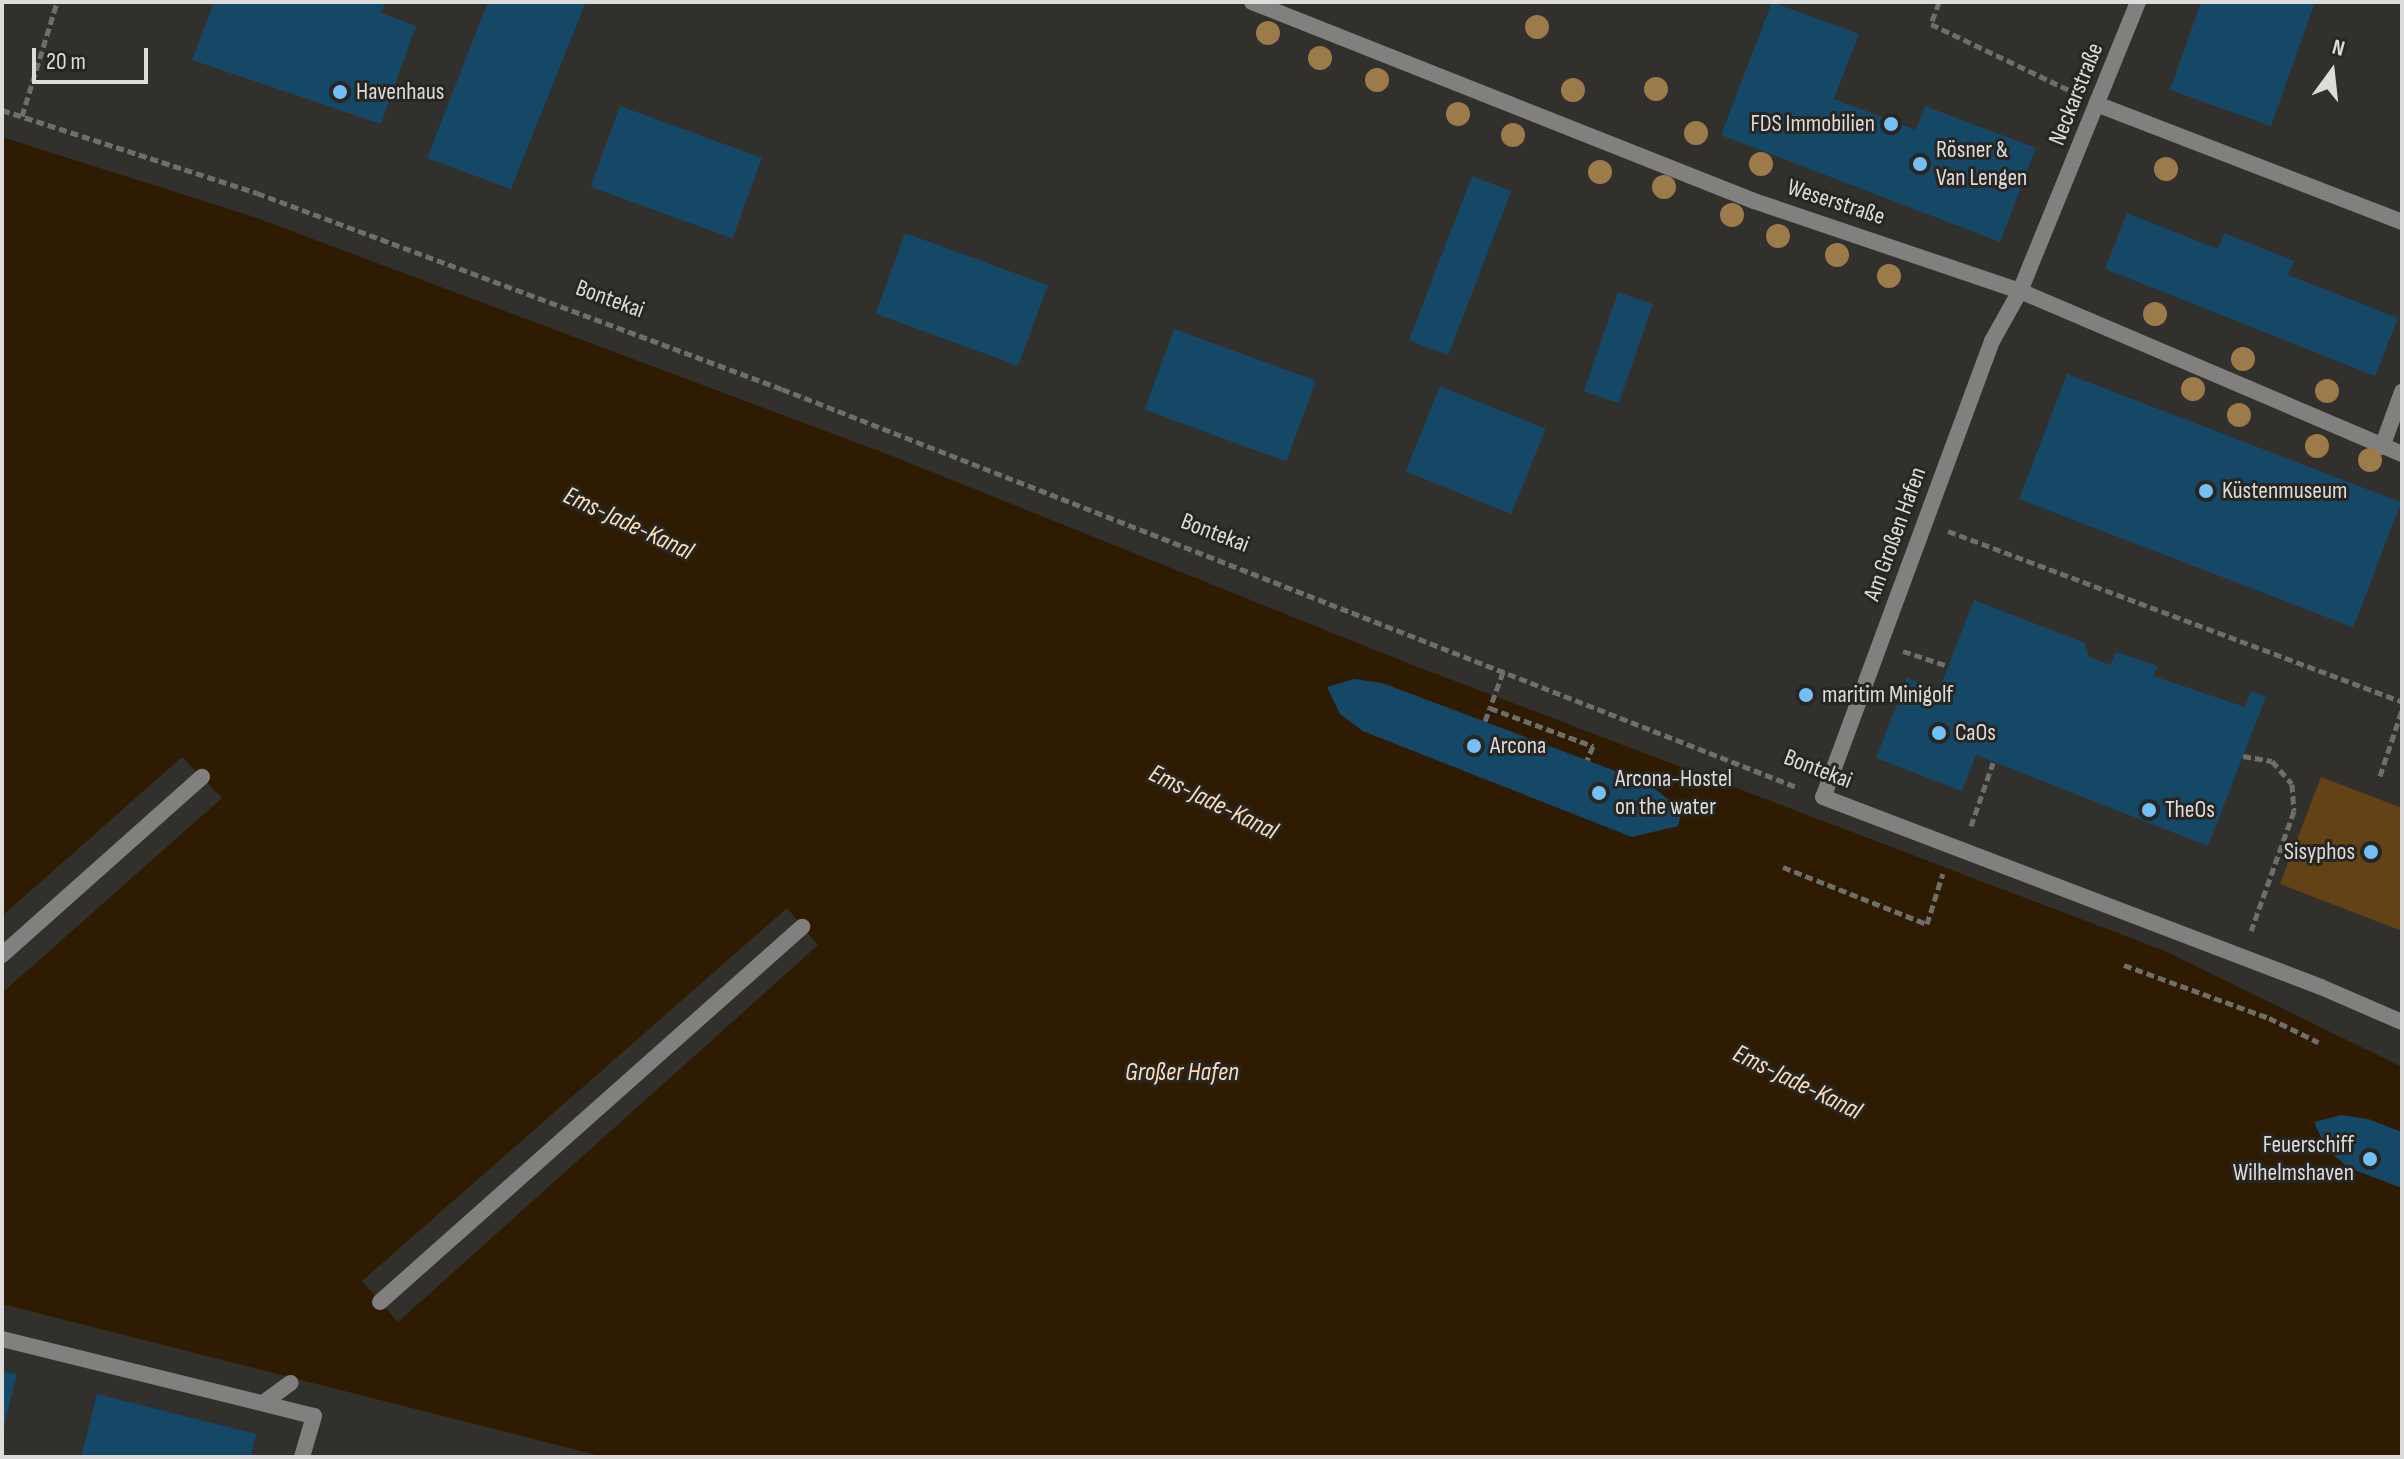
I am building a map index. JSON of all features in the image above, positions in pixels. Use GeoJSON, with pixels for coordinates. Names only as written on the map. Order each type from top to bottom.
{"type":"FeatureCollection","features":[{"type":"Feature","properties":{"kind":"street","name":"Weserstraße"},"geometry":{"type":"LineString","coordinates":[[1252,2],[1754,201],[2020,291],[2402,454]]}},
{"type":"Feature","properties":{"kind":"street","name":"Neckarstraße"},"geometry":{"type":"LineString","coordinates":[[2020,291],[2099,105],[2138,2]]}},
{"type":"Feature","properties":{"kind":"street"},"geometry":{"type":"LineString","coordinates":[[2099,105],[2402,222]]}},
{"type":"Feature","properties":{"kind":"street","name":"Am Großen Hafen"},"geometry":{"type":"LineString","coordinates":[[1823,797],[1992,341],[2020,291]]}},
{"type":"Feature","properties":{"kind":"street"},"geometry":{"type":"LineString","coordinates":[[2382,447],[2402,392]]}},
{"type":"Feature","properties":{"kind":"street"},"geometry":{"type":"LineString","coordinates":[[2,955],[202,777]]}},
{"type":"Feature","properties":{"kind":"street","name":"Bontekai"},"geometry":{"type":"LineString","coordinates":[[1823,797],[2243,956],[2402,1022]]}},
{"type":"Feature","properties":{"kind":"street"},"geometry":{"type":"LineString","coordinates":[[380,1302],[802,927]]}},
{"type":"Feature","properties":{"kind":"street"},"geometry":{"type":"LineString","coordinates":[[2,1339],[314,1416],[302,1457]]}},
{"type":"Feature","properties":{"kind":"street"},"geometry":{"type":"LineString","coordinates":[[263,1403],[291,1383]]}},
{"type":"Feature","properties":{"kind":"path"},"geometry":{"type":"LineString","coordinates":[[22,116],[57,2]]}},
{"type":"Feature","properties":{"kind":"path"},"geometry":{"type":"LineString","coordinates":[[1939,2],[1931,24],[2099,105]]}},
{"type":"Feature","properties":{"kind":"path","name":"Bontekai"},"geometry":{"type":"LineString","coordinates":[[2,110],[257,193],[768,383],[1823,797]]}},
{"type":"Feature","properties":{"kind":"path"},"geometry":{"type":"LineString","coordinates":[[1924,522],[2402,702]]}},
{"type":"Feature","properties":{"kind":"path"},"geometry":{"type":"LineString","coordinates":[[1879,643],[1948,666]]}},
{"type":"Feature","properties":{"kind":"path"},"geometry":{"type":"LineString","coordinates":[[1485,721],[1503,672]]}},
{"type":"Feature","properties":{"kind":"path"},"geometry":{"type":"LineString","coordinates":[[1490,708],[1593,746],[1587,760]]}},
{"type":"Feature","properties":{"kind":"path"},"geometry":{"type":"LineString","coordinates":[[2380,776],[2402,710]]}},
{"type":"Feature","properties":{"kind":"path"},"geometry":{"type":"LineString","coordinates":[[2243,756],[2272,761],[2292,784],[2294,811],[2243,956]]}},
{"type":"Feature","properties":{"kind":"path"},"geometry":{"type":"LineString","coordinates":[[1783,867],[1927,924],[1993,763]]}},
{"type":"Feature","properties":{"kind":"path"},"geometry":{"type":"LineString","coordinates":[[2124,965],[2269,1018],[2318,1042]]}},
{"type":"Feature","properties":{"kind":"shaded area"},"geometry":{"type":"Polygon","coordinates":[[[2321,777],[2402,808],[2402,931],[2280,884],[2321,777]]]}},
{"type":"Feature","properties":{"kind":"water","name":"Großer Hafen"},"geometry":{"type":"Polygon","coordinates":[[[2,137],[251,216],[887,454],[1405,662],[2165,951],[2402,1067],[2402,1457],[604,1457],[2,1304],[2,993],[222,798],[182,757],[2,916],[2,137]],[[1354,679],[1328,687],[1340,714],[1363,731],[1632,837],[1678,825],[1680,817],[1673,803],[1647,783],[1382,683],[1354,679]],[[787,908],[362,1281],[398,1322],[818,945],[787,908]]]}},
{"type":"Feature","properties":{"kind":"building","name":"Havenhaus"},"geometry":{"type":"Polygon","coordinates":[[[214,2],[385,2],[381,13],[416,26],[381,124],[192,60],[214,2]]]}},
{"type":"Feature","properties":{"kind":"building"},"geometry":{"type":"Polygon","coordinates":[[[488,2],[586,2],[511,189],[427,158],[488,2]]]}},
{"type":"Feature","properties":{"kind":"building"},"geometry":{"type":"Polygon","coordinates":[[[1772,2],[1859,34],[1834,99],[1916,130],[1925,106],[2036,148],[2000,242],[1721,135],[1772,2]]]}},
{"type":"Feature","properties":{"kind":"building"},"geometry":{"type":"Polygon","coordinates":[[[2201,2],[2315,2],[2271,126],[2170,90],[2201,2]]]}},
{"type":"Feature","properties":{"kind":"building"},"geometry":{"type":"Polygon","coordinates":[[[620,106],[762,158],[732,238],[591,187],[620,106]]]}},
{"type":"Feature","properties":{"kind":"building"},"geometry":{"type":"Polygon","coordinates":[[[1472,176],[1511,191],[1448,355],[1409,340],[1472,176]]]}},
{"type":"Feature","properties":{"kind":"building"},"geometry":{"type":"Polygon","coordinates":[[[2127,213],[2218,249],[2224,233],[2294,261],[2288,275],[2398,318],[2375,376],[2105,269],[2127,213]]]}},
{"type":"Feature","properties":{"kind":"building"},"geometry":{"type":"Polygon","coordinates":[[[905,233],[1048,285],[1018,366],[876,314],[905,233]]]}},
{"type":"Feature","properties":{"kind":"building"},"geometry":{"type":"Polygon","coordinates":[[[1618,292],[1653,304],[1619,403],[1584,391],[1618,292]]]}},
{"type":"Feature","properties":{"kind":"building"},"geometry":{"type":"Polygon","coordinates":[[[1174,329],[1316,381],[1286,461],[1145,410],[1174,329]]]}},
{"type":"Feature","properties":{"kind":"building"},"geometry":{"type":"Polygon","coordinates":[[[2067,374],[2401,502],[2353,627],[2019,499],[2067,374]]]}},
{"type":"Feature","properties":{"kind":"building"},"geometry":{"type":"Polygon","coordinates":[[[1440,386],[1546,429],[1511,514],[1406,471],[1440,386]]]}},
{"type":"Feature","properties":{"kind":"building"},"geometry":{"type":"Polygon","coordinates":[[[1974,600],[2085,643],[2089,657],[2111,665],[2116,652],[2158,666],[2153,676],[2245,707],[2251,691],[2266,697],[2208,846],[1976,755],[1962,791],[1876,758],[1907,678],[1939,690],[1974,600]]]}},
{"type":"Feature","properties":{"kind":"building","name":"Arcona"},"geometry":{"type":"Polygon","coordinates":[[[1354,679],[1382,683],[1647,783],[1673,803],[1680,818],[1678,826],[1632,837],[1363,731],[1340,714],[1327,687],[1354,679]]]}},
{"type":"Feature","properties":{"kind":"building"},"geometry":{"type":"Polygon","coordinates":[[[1798,691],[1810,691],[1811,699],[1800,697],[1798,691]]]}},
{"type":"Feature","properties":{"kind":"building","name":"Feuerschiff Wilhelmshaven"},"geometry":{"type":"Polygon","coordinates":[[[2341,1115],[2368,1119],[2402,1132],[2402,1188],[2349,1168],[2327,1150],[2314,1122],[2341,1115]]]}},
{"type":"Feature","properties":{"kind":"building"},"geometry":{"type":"Polygon","coordinates":[[[2,1371],[17,1374],[3,1429],[2,1429],[2,1371]]]}},
{"type":"Feature","properties":{"kind":"building"},"geometry":{"type":"Polygon","coordinates":[[[97,1394],[256,1434],[251,1457],[81,1457],[97,1394]]]}},
{"type":"Feature","properties":{"kind":"place","name":"Havenhaus"},"geometry":{"type":"Point","coordinates":[340,92]}},
{"type":"Feature","properties":{"kind":"place","name":"FDS Immobilien"},"geometry":{"type":"Point","coordinates":[1891,124]}},
{"type":"Feature","properties":{"kind":"place","name":"Rösner & Van Lengen"},"geometry":{"type":"Point","coordinates":[1920,164]}},
{"type":"Feature","properties":{"kind":"place","name":"Küstenmuseum"},"geometry":{"type":"Point","coordinates":[2206,491]}},
{"type":"Feature","properties":{"kind":"place","name":"maritim Minigolf"},"geometry":{"type":"Point","coordinates":[1806,695]}},
{"type":"Feature","properties":{"kind":"place","name":"CaOs"},"geometry":{"type":"Point","coordinates":[1939,733]}},
{"type":"Feature","properties":{"kind":"place","name":"Arcona"},"geometry":{"type":"Point","coordinates":[1474,746]}},
{"type":"Feature","properties":{"kind":"place","name":"Arcona-Hostel on the water"},"geometry":{"type":"Point","coordinates":[1599,793]}},
{"type":"Feature","properties":{"kind":"place","name":"TheOs"},"geometry":{"type":"Point","coordinates":[2149,810]}},
{"type":"Feature","properties":{"kind":"place","name":"Sisyphos"},"geometry":{"type":"Point","coordinates":[2371,852]}},
{"type":"Feature","properties":{"kind":"place","name":"Feuerschiff Wilhelmshaven"},"geometry":{"type":"Point","coordinates":[2370,1159]}},
{"type":"Feature","properties":{"kind":"water label","name":"Ems-Jade-Kanal"},"geometry":{"type":"Point","coordinates":[628,524]}},
{"type":"Feature","properties":{"kind":"water label","name":"Ems-Jade-Kanal"},"geometry":{"type":"Point","coordinates":[1213,803]}},
{"type":"Feature","properties":{"kind":"water label","name":"Ems-Jade-Kanal"},"geometry":{"type":"Point","coordinates":[1797,1083]}}]}
